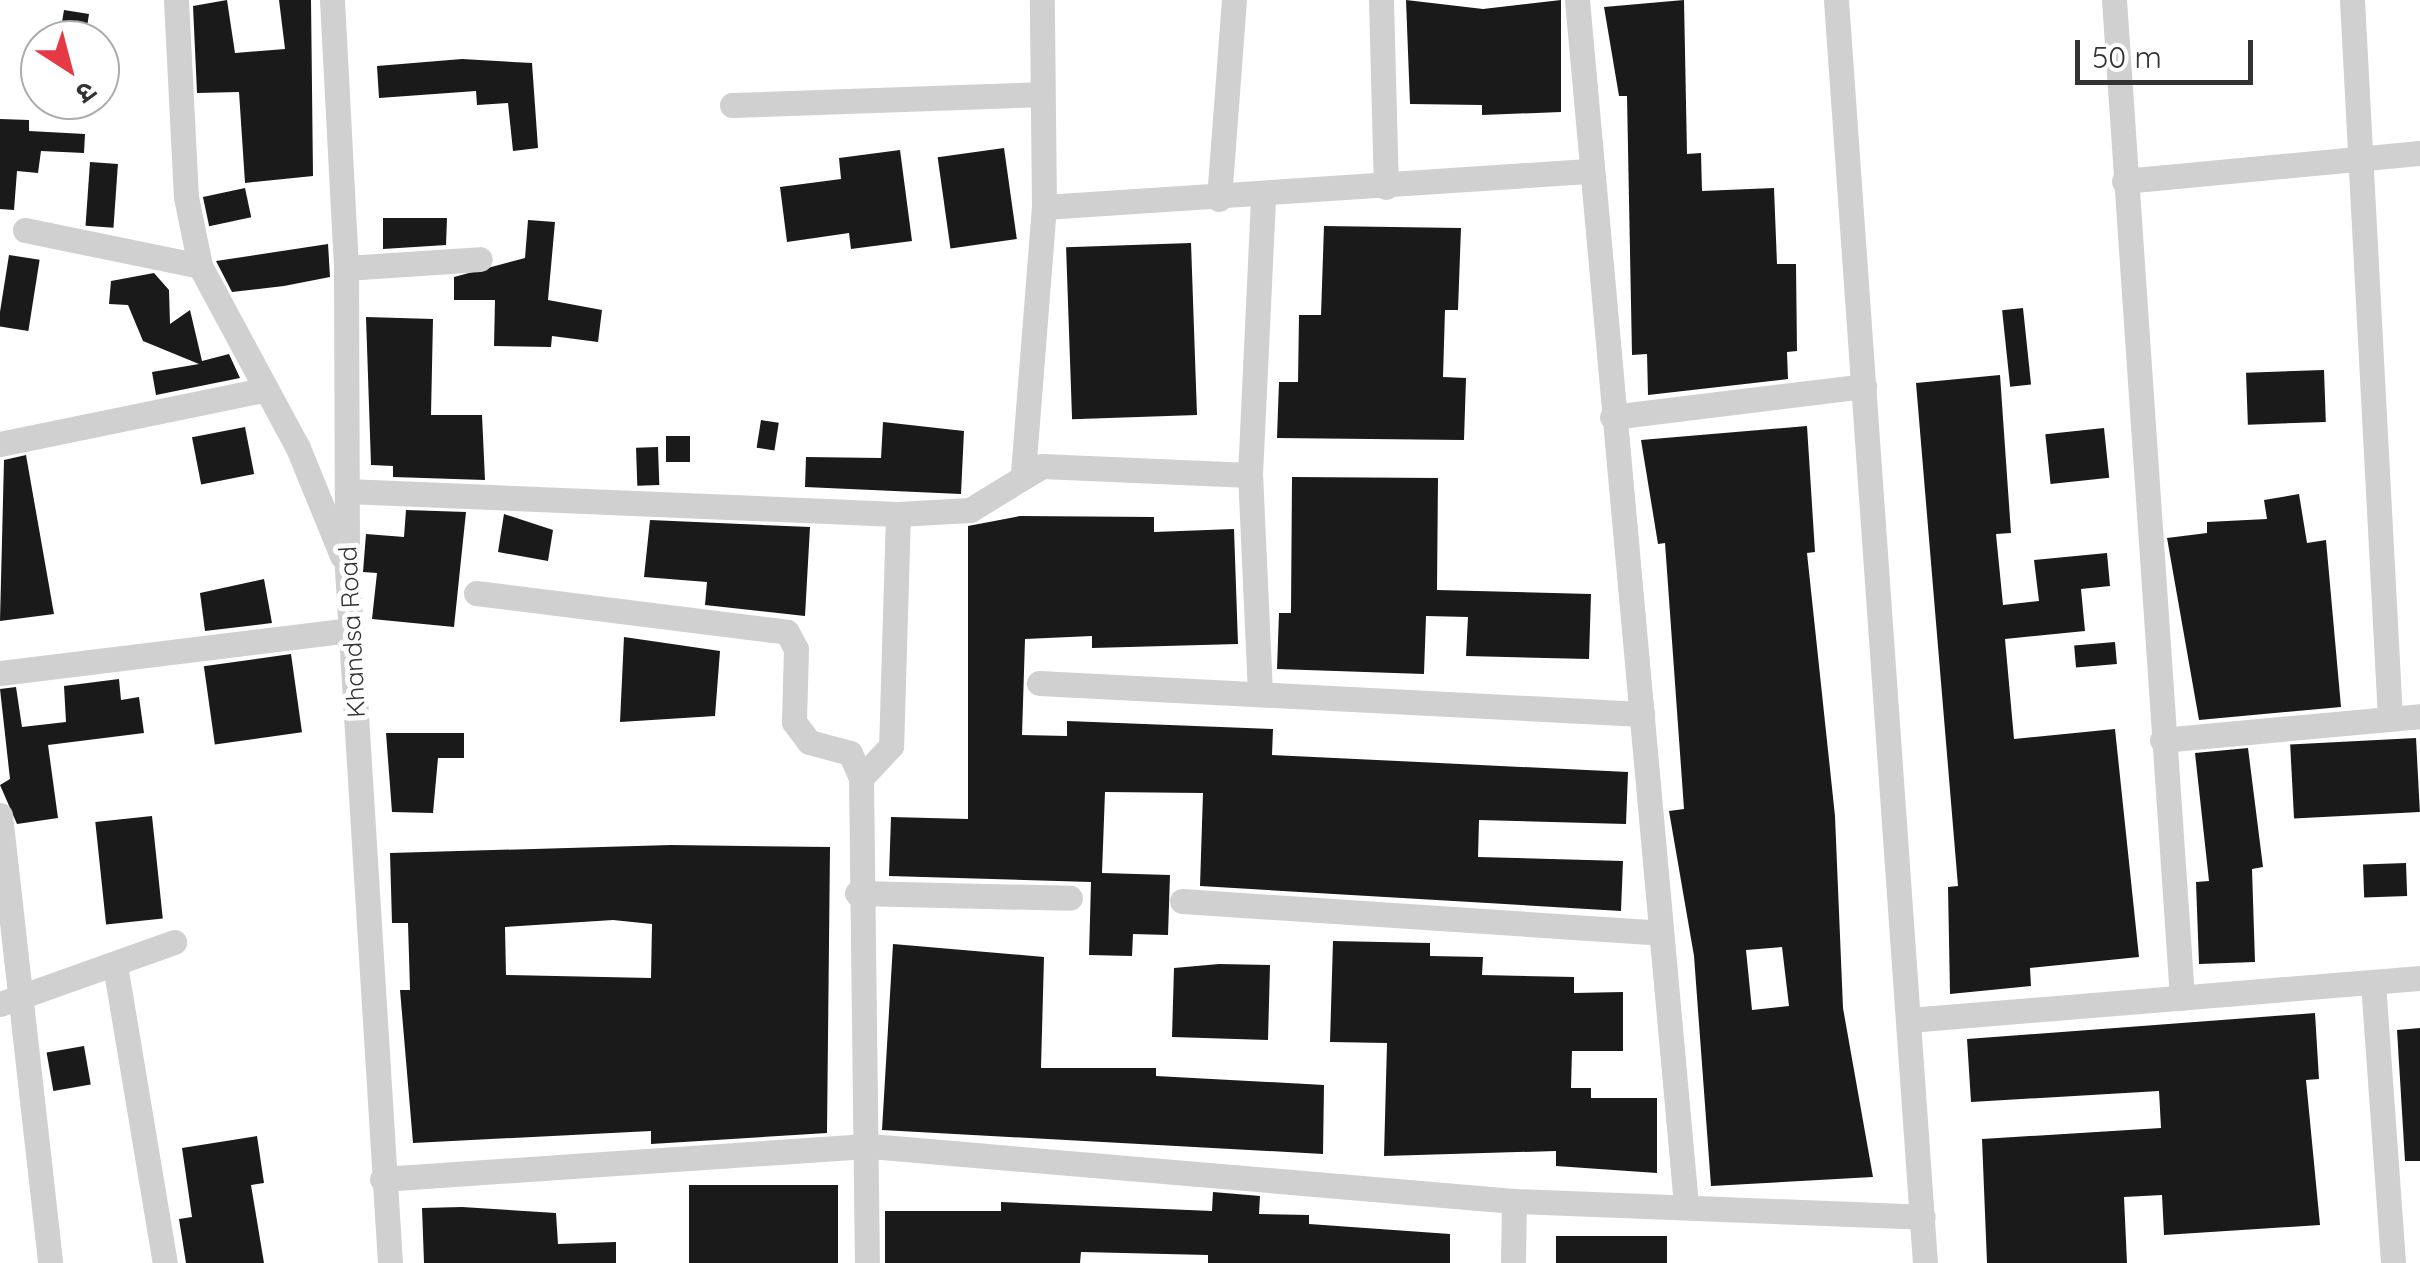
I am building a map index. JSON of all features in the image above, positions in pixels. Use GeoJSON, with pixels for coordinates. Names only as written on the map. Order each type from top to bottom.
{"type":"FeatureCollection","features":[{"type":"Feature","properties":{"kind":"street"},"geometry":{"type":"LineString","coordinates":[[176,0],[186,197],[200,266],[264,390],[347,570]]}},
{"type":"Feature","properties":{"kind":"street","name":"Khandsa Road"},"geometry":{"type":"LineString","coordinates":[[332,0],[346,268],[347,570],[390,1263]]}},
{"type":"Feature","properties":{"kind":"street"},"geometry":{"type":"LineString","coordinates":[[1023,473],[1044,207],[1042,0]]}},
{"type":"Feature","properties":{"kind":"street"},"geometry":{"type":"LineString","coordinates":[[1220,199],[1234,0]]}},
{"type":"Feature","properties":{"kind":"street"},"geometry":{"type":"LineString","coordinates":[[1381,0],[1386,187]]}},
{"type":"Feature","properties":{"kind":"street"},"geometry":{"type":"LineString","coordinates":[[1577,0],[1588,171],[1686,1204]]}},
{"type":"Feature","properties":{"kind":"street"},"geometry":{"type":"LineString","coordinates":[[1836,0],[1925,1263]]}},
{"type":"Feature","properties":{"kind":"street"},"geometry":{"type":"LineString","coordinates":[[2114,0],[2182,998]]}},
{"type":"Feature","properties":{"kind":"street"},"geometry":{"type":"LineString","coordinates":[[2352,0],[2390,718]]}},
{"type":"Feature","properties":{"kind":"street"},"geometry":{"type":"LineString","coordinates":[[732,105],[1041,94]]}},
{"type":"Feature","properties":{"kind":"street"},"geometry":{"type":"LineString","coordinates":[[2124,181],[2420,153]]}},
{"type":"Feature","properties":{"kind":"street"},"geometry":{"type":"LineString","coordinates":[[1044,207],[1220,199],[1588,171]]}},
{"type":"Feature","properties":{"kind":"street"},"geometry":{"type":"LineString","coordinates":[[1260,693],[1250,475],[1263,196]]}},
{"type":"Feature","properties":{"kind":"street"},"geometry":{"type":"LineString","coordinates":[[25,230],[200,266]]}},
{"type":"Feature","properties":{"kind":"street"},"geometry":{"type":"LineString","coordinates":[[346,268],[480,259]]}},
{"type":"Feature","properties":{"kind":"street"},"geometry":{"type":"LineString","coordinates":[[1612,417],[1864,386]]}},
{"type":"Feature","properties":{"kind":"street"},"geometry":{"type":"LineString","coordinates":[[0,444],[264,390]]}},
{"type":"Feature","properties":{"kind":"street"},"geometry":{"type":"LineString","coordinates":[[347,492],[898,514],[970,510],[1023,473],[1067,464],[1250,475]]}},
{"type":"Feature","properties":{"kind":"street"},"geometry":{"type":"LineString","coordinates":[[862,778],[890,746],[898,514]]}},
{"type":"Feature","properties":{"kind":"street"},"geometry":{"type":"LineString","coordinates":[[476,593],[786,632],[796,649],[794,722],[810,742],[850,753],[862,778],[857,893],[870,1146],[867,1263]]}},
{"type":"Feature","properties":{"kind":"street"},"geometry":{"type":"LineString","coordinates":[[0,673],[351,630]]}},
{"type":"Feature","properties":{"kind":"street"},"geometry":{"type":"LineString","coordinates":[[1039,683],[1642,714]]}},
{"type":"Feature","properties":{"kind":"street"},"geometry":{"type":"LineString","coordinates":[[2162,740],[2420,716]]}},
{"type":"Feature","properties":{"kind":"street"},"geometry":{"type":"LineString","coordinates":[[0,816],[11,1003],[50,1263]]}},
{"type":"Feature","properties":{"kind":"street"},"geometry":{"type":"LineString","coordinates":[[857,893],[1070,898]]}},
{"type":"Feature","properties":{"kind":"street"},"geometry":{"type":"LineString","coordinates":[[1182,901],[1661,933]]}},
{"type":"Feature","properties":{"kind":"street"},"geometry":{"type":"LineString","coordinates":[[11,1003],[174,942]]}},
{"type":"Feature","properties":{"kind":"street"},"geometry":{"type":"LineString","coordinates":[[116,966],[165,1263]]}},
{"type":"Feature","properties":{"kind":"street"},"geometry":{"type":"LineString","coordinates":[[1909,1020],[2420,978]]}},
{"type":"Feature","properties":{"kind":"street"},"geometry":{"type":"LineString","coordinates":[[2373,983],[2393,1263]]}},
{"type":"Feature","properties":{"kind":"street"},"geometry":{"type":"LineString","coordinates":[[382,1180],[870,1146],[1514,1201],[1686,1204],[1923,1217]]}},
{"type":"Feature","properties":{"kind":"street"},"geometry":{"type":"LineString","coordinates":[[1513,1263],[1514,1201]]}},
{"type":"Feature","properties":{"kind":"building"},"geometry":{"type":"Polygon","coordinates":[[[227,0],[235,53],[285,49],[279,0],[311,0],[313,176],[245,183],[239,92],[197,93],[193,6],[227,0]]]}},
{"type":"Feature","properties":{"kind":"building"},"geometry":{"type":"Polygon","coordinates":[[[1406,0],[1483,9],[1561,0],[1561,112],[1482,115],[1482,105],[1410,104],[1406,0]]]}},
{"type":"Feature","properties":{"kind":"building"},"geometry":{"type":"Polygon","coordinates":[[[1684,0],[1687,154],[1701,153],[1702,191],[1774,188],[1777,264],[1796,264],[1797,351],[1787,352],[1788,379],[1648,395],[1647,354],[1632,355],[1627,96],[1619,96],[1604,7],[1684,0]]]}},
{"type":"Feature","properties":{"kind":"building"},"geometry":{"type":"Polygon","coordinates":[[[64,10],[89,14],[88,20],[62,20],[64,10]]]}},
{"type":"Feature","properties":{"kind":"building"},"geometry":{"type":"Polygon","coordinates":[[[462,59],[532,63],[538,148],[513,151],[508,103],[477,105],[476,91],[379,98],[377,66],[462,59]]]}},
{"type":"Feature","properties":{"kind":"building"},"geometry":{"type":"Polygon","coordinates":[[[0,119],[29,120],[29,131],[85,134],[84,153],[41,151],[38,173],[17,171],[14,210],[0,209],[0,119]]]}},
{"type":"Feature","properties":{"kind":"building"},"geometry":{"type":"Polygon","coordinates":[[[1004,148],[1017,239],[950,248],[938,157],[1004,148]]]}},
{"type":"Feature","properties":{"kind":"building"},"geometry":{"type":"Polygon","coordinates":[[[900,150],[912,241],[851,249],[849,233],[787,242],[780,187],[841,179],[839,158],[900,150]]]}},
{"type":"Feature","properties":{"kind":"building"},"geometry":{"type":"Polygon","coordinates":[[[90,162],[118,164],[113,228],[86,226],[90,162]]]}},
{"type":"Feature","properties":{"kind":"building"},"geometry":{"type":"Polygon","coordinates":[[[245,188],[251,217],[209,226],[203,197],[245,188]]]}},
{"type":"Feature","properties":{"kind":"building"},"geometry":{"type":"Polygon","coordinates":[[[383,218],[447,218],[446,245],[383,249],[383,218]]]}},
{"type":"Feature","properties":{"kind":"building"},"geometry":{"type":"Polygon","coordinates":[[[528,220],[555,222],[548,300],[602,310],[598,342],[552,336],[551,347],[494,346],[495,300],[454,300],[454,277],[525,258],[528,220]]]}},
{"type":"Feature","properties":{"kind":"building"},"geometry":{"type":"Polygon","coordinates":[[[1324,226],[1461,228],[1458,310],[1445,310],[1443,377],[1466,378],[1464,440],[1277,438],[1279,382],[1298,382],[1299,315],[1321,315],[1324,226]]]}},
{"type":"Feature","properties":{"kind":"building"},"geometry":{"type":"Polygon","coordinates":[[[1191,243],[1197,415],[1072,419],[1066,247],[1191,243]]]}},
{"type":"Feature","properties":{"kind":"building"},"geometry":{"type":"Polygon","coordinates":[[[328,244],[330,277],[284,286],[232,292],[216,261],[328,244]]]}},
{"type":"Feature","properties":{"kind":"building"},"geometry":{"type":"Polygon","coordinates":[[[9,255],[40,260],[28,331],[0,326],[9,255]]]}},
{"type":"Feature","properties":{"kind":"building"},"geometry":{"type":"Polygon","coordinates":[[[154,273],[169,290],[170,324],[190,310],[202,361],[229,354],[240,378],[156,395],[152,372],[199,364],[143,341],[128,305],[109,304],[111,281],[154,273]]]}},
{"type":"Feature","properties":{"kind":"building"},"geometry":{"type":"Polygon","coordinates":[[[2023,308],[2031,385],[2010,387],[2002,310],[2023,308]]]}},
{"type":"Feature","properties":{"kind":"building"},"geometry":{"type":"Polygon","coordinates":[[[366,317],[433,319],[431,415],[482,415],[485,480],[393,477],[393,466],[371,465],[366,317]]]}},
{"type":"Feature","properties":{"kind":"building"},"geometry":{"type":"Polygon","coordinates":[[[2324,370],[2326,422],[2248,425],[2246,373],[2324,370]]]}},
{"type":"Feature","properties":{"kind":"building"},"geometry":{"type":"Polygon","coordinates":[[[2000,375],[2011,533],[1996,534],[2003,605],[2039,601],[2034,560],[2107,553],[2110,586],[2081,589],[2085,631],[2005,639],[2014,739],[2115,729],[2139,957],[2030,968],[2031,986],[1950,994],[1948,887],[1958,886],[1916,383],[2000,375]]]}},
{"type":"Feature","properties":{"kind":"building"},"geometry":{"type":"Polygon","coordinates":[[[761,420],[779,423],[774,450],[757,448],[761,420]]]}},
{"type":"Feature","properties":{"kind":"building"},"geometry":{"type":"Polygon","coordinates":[[[883,422],[964,431],[961,494],[805,487],[806,457],[881,458],[883,422]]]}},
{"type":"Feature","properties":{"kind":"building"},"geometry":{"type":"Polygon","coordinates":[[[1807,426],[1815,552],[1807,553],[1835,816],[1843,1008],[1873,1177],[1711,1186],[1694,956],[1669,811],[1684,809],[1665,543],[1658,544],[1641,440],[1807,426]],[[1782,947],[1746,950],[1752,1010],[1789,1006],[1782,947]]]}},
{"type":"Feature","properties":{"kind":"building"},"geometry":{"type":"Polygon","coordinates":[[[245,427],[254,474],[201,484],[192,437],[245,427]]]}},
{"type":"Feature","properties":{"kind":"building"},"geometry":{"type":"Polygon","coordinates":[[[2104,428],[2109,478],[2051,484],[2045,434],[2104,428]]]}},
{"type":"Feature","properties":{"kind":"building"},"geometry":{"type":"Polygon","coordinates":[[[666,436],[690,436],[690,462],[666,462],[666,436]]]}},
{"type":"Feature","properties":{"kind":"building"},"geometry":{"type":"Polygon","coordinates":[[[658,447],[659,485],[637,486],[636,448],[658,447]]]}},
{"type":"Feature","properties":{"kind":"building"},"geometry":{"type":"Polygon","coordinates":[[[26,455],[54,614],[0,621],[4,460],[26,455]]]}},
{"type":"Feature","properties":{"kind":"building"},"geometry":{"type":"Polygon","coordinates":[[[1292,477],[1438,478],[1437,590],[1591,594],[1589,659],[1466,656],[1468,617],[1426,616],[1424,674],[1277,669],[1279,613],[1291,613],[1292,477]]]}},
{"type":"Feature","properties":{"kind":"building"},"geometry":{"type":"Polygon","coordinates":[[[2299,494],[2307,543],[2326,540],[2341,707],[2199,720],[2167,538],[2207,533],[2207,522],[2267,519],[2264,500],[2299,494]]]}},
{"type":"Feature","properties":{"kind":"building"},"geometry":{"type":"Polygon","coordinates":[[[406,510],[466,512],[454,627],[372,619],[377,573],[363,572],[366,534],[404,537],[406,510]]]}},
{"type":"Feature","properties":{"kind":"building"},"geometry":{"type":"Polygon","coordinates":[[[504,514],[553,530],[548,561],[498,552],[504,514]]]}},
{"type":"Feature","properties":{"kind":"building"},"geometry":{"type":"Polygon","coordinates":[[[1020,516],[1154,517],[1154,532],[1234,529],[1238,644],[1092,648],[1092,636],[1025,639],[1022,735],[1067,736],[1067,721],[1273,729],[1272,755],[1628,772],[1626,824],[1479,820],[1478,857],[1623,861],[1621,911],[1200,886],[1203,793],[1105,792],[1102,873],[1170,875],[1168,935],[1133,934],[1132,956],[1089,955],[1091,882],[889,876],[891,817],[968,819],[968,526],[1020,516]]]}},
{"type":"Feature","properties":{"kind":"building"},"geometry":{"type":"Polygon","coordinates":[[[650,520],[810,527],[805,616],[705,605],[707,582],[644,577],[650,520]]]}},
{"type":"Feature","properties":{"kind":"building"},"geometry":{"type":"Polygon","coordinates":[[[264,579],[272,623],[205,631],[200,593],[264,579]]]}},
{"type":"Feature","properties":{"kind":"building"},"geometry":{"type":"Polygon","coordinates":[[[624,637],[720,651],[715,716],[620,722],[624,637]]]}},
{"type":"Feature","properties":{"kind":"building"},"geometry":{"type":"Polygon","coordinates":[[[2115,642],[2117,664],[2076,667],[2074,646],[2115,642]]]}},
{"type":"Feature","properties":{"kind":"building"},"geometry":{"type":"Polygon","coordinates":[[[291,654],[302,732],[215,744],[204,666],[291,654]]]}},
{"type":"Feature","properties":{"kind":"building"},"geometry":{"type":"Polygon","coordinates":[[[119,679],[121,700],[139,697],[144,733],[48,745],[58,818],[17,824],[0,785],[10,779],[0,689],[16,687],[22,727],[66,722],[64,686],[119,679]]]}},
{"type":"Feature","properties":{"kind":"building"},"geometry":{"type":"Polygon","coordinates":[[[386,733],[464,733],[464,758],[438,758],[433,813],[392,812],[386,733]]]}},
{"type":"Feature","properties":{"kind":"building"},"geometry":{"type":"Polygon","coordinates":[[[2416,738],[2420,812],[2294,818],[2290,745],[2416,738]]]}},
{"type":"Feature","properties":{"kind":"building"},"geometry":{"type":"Polygon","coordinates":[[[2248,748],[2263,867],[2252,869],[2255,962],[2199,964],[2196,882],[2209,881],[2195,753],[2248,748]]]}},
{"type":"Feature","properties":{"kind":"building"},"geometry":{"type":"Polygon","coordinates":[[[152,816],[163,918],[106,924],[95,822],[152,816]]]}},
{"type":"Feature","properties":{"kind":"building"},"geometry":{"type":"Polygon","coordinates":[[[671,845],[830,847],[827,1133],[651,1144],[651,1131],[413,1143],[400,990],[410,990],[408,923],[392,923],[390,853],[671,845]],[[613,920],[505,927],[506,975],[651,978],[652,924],[613,920]]]}},
{"type":"Feature","properties":{"kind":"building"},"geometry":{"type":"Polygon","coordinates":[[[2406,863],[2407,896],[2364,897],[2363,865],[2406,863]]]}},
{"type":"Feature","properties":{"kind":"building"},"geometry":{"type":"Polygon","coordinates":[[[1333,941],[1430,943],[1430,956],[1483,957],[1482,975],[1574,977],[1574,993],[1623,992],[1623,1051],[1572,1051],[1571,1088],[1591,1088],[1591,1098],[1657,1098],[1657,1173],[1556,1166],[1556,1151],[1384,1156],[1387,1043],[1330,1042],[1333,941]]]}},
{"type":"Feature","properties":{"kind":"building"},"geometry":{"type":"Polygon","coordinates":[[[893,944],[1044,957],[1041,1068],[1156,1068],[1156,1076],[1324,1085],[1323,1154],[882,1130],[893,944]]]}},
{"type":"Feature","properties":{"kind":"building"},"geometry":{"type":"Polygon","coordinates":[[[1270,965],[1268,1040],[1172,1037],[1174,968],[1270,965]]]}},
{"type":"Feature","properties":{"kind":"building"},"geometry":{"type":"Polygon","coordinates":[[[2315,1013],[2319,1079],[2306,1080],[2320,1225],[2164,1235],[2162,1195],[2124,1197],[2127,1263],[1987,1263],[1982,1139],[2161,1128],[2159,1091],[1971,1102],[1967,1039],[2315,1013]]]}},
{"type":"Feature","properties":{"kind":"building"},"geometry":{"type":"Polygon","coordinates":[[[2420,1028],[2420,1161],[2405,1161],[2397,1030],[2420,1028]]]}},
{"type":"Feature","properties":{"kind":"building"},"geometry":{"type":"Polygon","coordinates":[[[84,1046],[91,1084],[53,1091],[47,1053],[84,1046]]]}},
{"type":"Feature","properties":{"kind":"building"},"geometry":{"type":"Polygon","coordinates":[[[257,1136],[264,1183],[251,1185],[264,1263],[186,1263],[179,1219],[192,1217],[182,1148],[257,1136]]]}},
{"type":"Feature","properties":{"kind":"building"},"geometry":{"type":"Polygon","coordinates":[[[689,1185],[838,1185],[838,1263],[689,1263],[689,1185]]]}},
{"type":"Feature","properties":{"kind":"building"},"geometry":{"type":"Polygon","coordinates":[[[1213,1192],[1260,1196],[1259,1214],[1309,1215],[1309,1224],[1450,1234],[1450,1263],[1208,1263],[1208,1255],[1081,1252],[1080,1263],[885,1263],[885,1211],[1001,1211],[1001,1202],[1212,1211],[1213,1192]]]}},
{"type":"Feature","properties":{"kind":"building"},"geometry":{"type":"Polygon","coordinates":[[[422,1208],[556,1213],[558,1244],[616,1242],[616,1263],[424,1263],[422,1208]]]}},
{"type":"Feature","properties":{"kind":"building"},"geometry":{"type":"Polygon","coordinates":[[[1556,1236],[1667,1236],[1667,1263],[1556,1263],[1556,1236]]]}}]}
